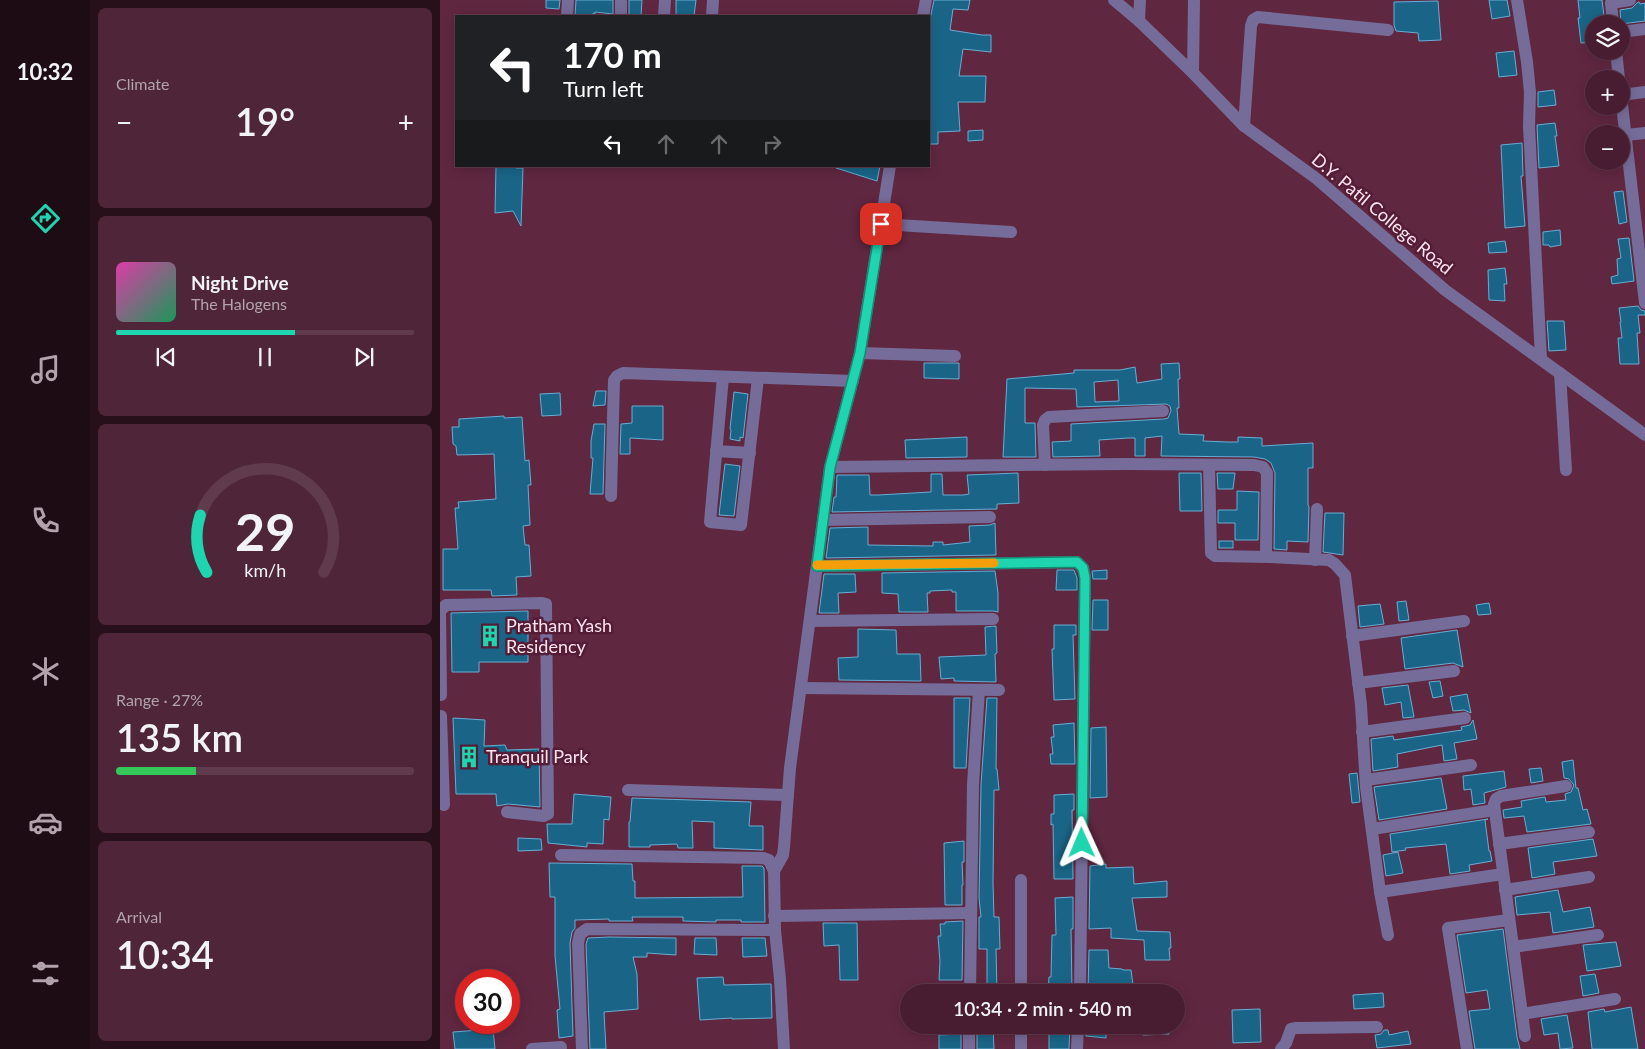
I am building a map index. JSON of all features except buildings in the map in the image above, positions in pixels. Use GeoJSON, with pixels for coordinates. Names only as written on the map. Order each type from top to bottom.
{"type":"FeatureCollection","features":[{"type":"Feature","properties":{"kind":"street"},"geometry":{"type":"LineString","coordinates":[[567,15],[568,0]]}},
{"type":"Feature","properties":{"kind":"street"},"geometry":{"type":"LineString","coordinates":[[621,0],[621,15]]}},
{"type":"Feature","properties":{"kind":"street"},"geometry":{"type":"LineString","coordinates":[[664,15],[665,0]]}},
{"type":"Feature","properties":{"kind":"street"},"geometry":{"type":"LineString","coordinates":[[712,15],[714,0]]}},
{"type":"Feature","properties":{"kind":"street"},"geometry":{"type":"LineString","coordinates":[[923,15],[926,0]]}},
{"type":"Feature","properties":{"kind":"street","name":"D.Y. Patil College Road"},"geometry":{"type":"LineString","coordinates":[[1114,0],[1139,21],[1193,73],[1244,126],[1317,179],[1446,290],[1645,435]]}},
{"type":"Feature","properties":{"kind":"street"},"geometry":{"type":"LineString","coordinates":[[1139,21],[1140,0]]}},
{"type":"Feature","properties":{"kind":"street"},"geometry":{"type":"LineString","coordinates":[[1193,73],[1194,0]]}},
{"type":"Feature","properties":{"kind":"street"},"geometry":{"type":"LineString","coordinates":[[1517,0],[1530,92],[1529,126],[1540,359]]}},
{"type":"Feature","properties":{"kind":"street"},"geometry":{"type":"LineString","coordinates":[[1612,15],[1611,3],[1630,0]]}},
{"type":"Feature","properties":{"kind":"street"},"geometry":{"type":"LineString","coordinates":[[1244,126],[1253,20],[1258,17],[1388,30]]}},
{"type":"Feature","properties":{"kind":"street"},"geometry":{"type":"LineString","coordinates":[[1630,31],[1645,30]]}},
{"type":"Feature","properties":{"kind":"street"},"geometry":{"type":"LineString","coordinates":[[1630,94],[1645,92]]}},
{"type":"Feature","properties":{"kind":"street"},"geometry":{"type":"LineString","coordinates":[[1630,135],[1645,133]]}},
{"type":"Feature","properties":{"kind":"street"},"geometry":{"type":"LineString","coordinates":[[774,871],[784,847],[788,795],[830,467],[860,353],[890,167]]}},
{"type":"Feature","properties":{"kind":"street"},"geometry":{"type":"LineString","coordinates":[[1630,170],[1645,303]]}},
{"type":"Feature","properties":{"kind":"street"},"geometry":{"type":"LineString","coordinates":[[881,224],[1011,232]]}},
{"type":"Feature","properties":{"kind":"street"},"geometry":{"type":"LineString","coordinates":[[860,353],[955,356]]}},
{"type":"Feature","properties":{"kind":"street"},"geometry":{"type":"LineString","coordinates":[[610,496],[614,380],[616,376],[623,373],[853,381]]}},
{"type":"Feature","properties":{"kind":"street"},"geometry":{"type":"LineString","coordinates":[[1560,373],[1566,470]]}},
{"type":"Feature","properties":{"kind":"street"},"geometry":{"type":"LineString","coordinates":[[723,377],[710,522],[741,525],[758,378]]}},
{"type":"Feature","properties":{"kind":"street"},"geometry":{"type":"LineString","coordinates":[[1045,465],[1043,425],[1045,420],[1049,418],[1163,411]]}},
{"type":"Feature","properties":{"kind":"street"},"geometry":{"type":"LineString","coordinates":[[716,451],[750,453]]}},
{"type":"Feature","properties":{"kind":"street"},"geometry":{"type":"LineString","coordinates":[[1209,465],[1211,553],[1215,556],[1330,560],[1345,576],[1358,683],[1366,780],[1380,892],[1388,935]]}},
{"type":"Feature","properties":{"kind":"street"},"geometry":{"type":"LineString","coordinates":[[830,467],[1254,465],[1263,467],[1267,473],[1265,548],[1266,554],[1269,557]]}},
{"type":"Feature","properties":{"kind":"street"},"geometry":{"type":"LineString","coordinates":[[1315,560],[1317,509]]}},
{"type":"Feature","properties":{"kind":"street"},"geometry":{"type":"LineString","coordinates":[[823,520],[990,517]]}},
{"type":"Feature","properties":{"kind":"street"},"geometry":{"type":"LineString","coordinates":[[817,566],[1077,562],[1083,568],[1085,578],[1080,984]]}},
{"type":"Feature","properties":{"kind":"street"},"geometry":{"type":"LineString","coordinates":[[440,601],[441,694]]}},
{"type":"Feature","properties":{"kind":"street"},"geometry":{"type":"LineString","coordinates":[[440,611],[446,605],[546,604],[548,814],[544,816],[507,812]]}},
{"type":"Feature","properties":{"kind":"street"},"geometry":{"type":"LineString","coordinates":[[810,621],[993,618]]}},
{"type":"Feature","properties":{"kind":"street"},"geometry":{"type":"LineString","coordinates":[[1352,636],[1464,621]]}},
{"type":"Feature","properties":{"kind":"street"},"geometry":{"type":"LineString","coordinates":[[1358,683],[1454,671]]}},
{"type":"Feature","properties":{"kind":"street"},"geometry":{"type":"LineString","coordinates":[[801,688],[998,690]]}},
{"type":"Feature","properties":{"kind":"street"},"geometry":{"type":"LineString","coordinates":[[970,984],[973,785],[979,690]]}},
{"type":"Feature","properties":{"kind":"street"},"geometry":{"type":"LineString","coordinates":[[441,716],[444,805]]}},
{"type":"Feature","properties":{"kind":"street"},"geometry":{"type":"LineString","coordinates":[[1362,732],[1465,718]]}},
{"type":"Feature","properties":{"kind":"street"},"geometry":{"type":"LineString","coordinates":[[1366,780],[1472,765]]}},
{"type":"Feature","properties":{"kind":"street"},"geometry":{"type":"LineString","coordinates":[[1525,1036],[1494,804],[1496,799],[1501,796],[1566,786]]}},
{"type":"Feature","properties":{"kind":"street"},"geometry":{"type":"LineString","coordinates":[[628,790],[788,795]]}},
{"type":"Feature","properties":{"kind":"street"},"geometry":{"type":"LineString","coordinates":[[1372,828],[1494,810]]}},
{"type":"Feature","properties":{"kind":"street"},"geometry":{"type":"LineString","coordinates":[[1499,844],[1589,832]]}},
{"type":"Feature","properties":{"kind":"street"},"geometry":{"type":"LineString","coordinates":[[561,855],[763,858],[769,860],[774,871],[774,916],[784,1049]]}},
{"type":"Feature","properties":{"kind":"street"},"geometry":{"type":"LineString","coordinates":[[1380,892],[1503,874]]}},
{"type":"Feature","properties":{"kind":"street"},"geometry":{"type":"LineString","coordinates":[[1505,890],[1589,877]]}},
{"type":"Feature","properties":{"kind":"street"},"geometry":{"type":"LineString","coordinates":[[1021,880],[1021,984]]}},
{"type":"Feature","properties":{"kind":"street"},"geometry":{"type":"LineString","coordinates":[[774,916],[970,913]]}},
{"type":"Feature","properties":{"kind":"street"},"geometry":{"type":"LineString","coordinates":[[1467,1049],[1448,928],[1509,920]]}},
{"type":"Feature","properties":{"kind":"street"},"geometry":{"type":"LineString","coordinates":[[582,1049],[578,943],[580,934],[587,928],[775,930]]}},
{"type":"Feature","properties":{"kind":"street"},"geometry":{"type":"LineString","coordinates":[[1513,947],[1598,935]]}},
{"type":"Feature","properties":{"kind":"street"},"geometry":{"type":"LineString","coordinates":[[1522,1014],[1615,1000]]}},
{"type":"Feature","properties":{"kind":"street"},"geometry":{"type":"LineString","coordinates":[[1282,1049],[1286,1044],[1291,1029],[1377,1027]]}},
{"type":"Feature","properties":{"kind":"street"},"geometry":{"type":"LineString","coordinates":[[969,1034],[969,1049]]}},
{"type":"Feature","properties":{"kind":"street"},"geometry":{"type":"LineString","coordinates":[[1021,1034],[1021,1049]]}},
{"type":"Feature","properties":{"kind":"street"},"geometry":{"type":"LineString","coordinates":[[1077,1049],[1078,1034]]}},
{"type":"Feature","properties":{"kind":"street"},"geometry":{"type":"LineString","coordinates":[[532,1049],[561,1047]]}},
{"type":"Feature","properties":{"kind":"slow traffic"},"geometry":{"type":"LineString","coordinates":[[817,565],[994,563]]}},
{"type":"Feature","properties":{"kind":"place","name":"Pratham Yash Residency"},"geometry":{"type":"Point","coordinates":[490,636]}},
{"type":"Feature","properties":{"kind":"place","name":"Tranquil Park"},"geometry":{"type":"Point","coordinates":[469,757]}},
{"type":"Feature","properties":{"kind":"route"},"geometry":{"type":"LineString","coordinates":[[881,224],[860,353],[830,467],[817,566],[1077,562],[1083,568],[1085,578],[1081,792],[1082,843]]}}]}
